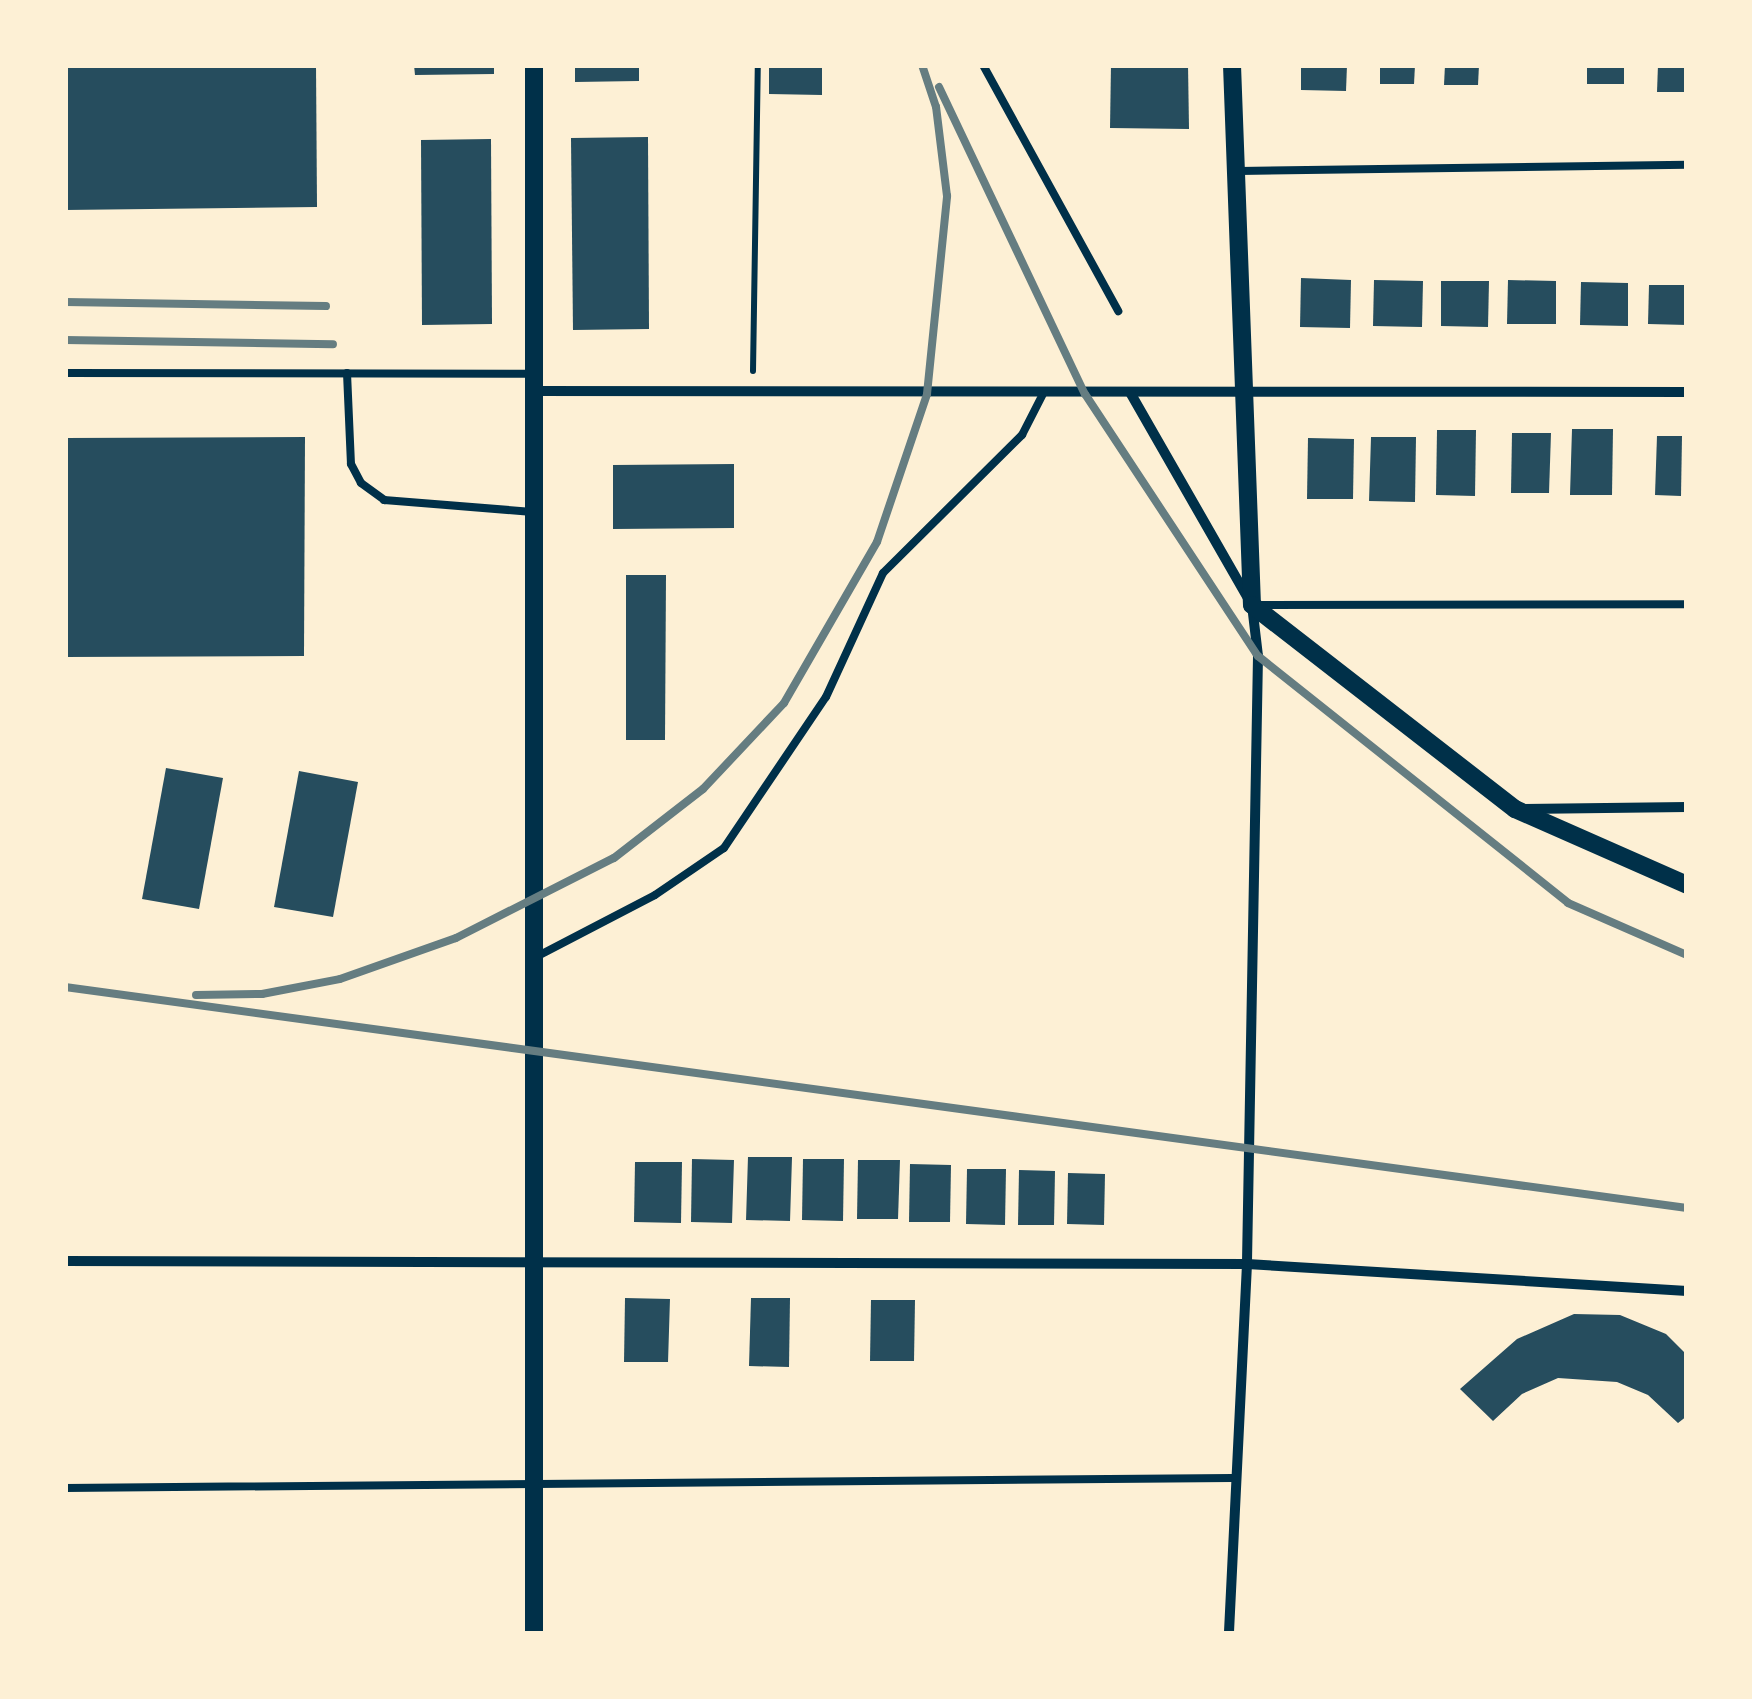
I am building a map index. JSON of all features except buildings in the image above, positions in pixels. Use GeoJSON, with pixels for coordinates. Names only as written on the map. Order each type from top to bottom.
{"type":"FeatureCollection","features":[{"type":"Feature","properties":{"kind":"street"},"geometry":{"type":"LineString","coordinates":[[534,65],[534,1634]]}},
{"type":"Feature","properties":{"kind":"street"},"geometry":{"type":"LineString","coordinates":[[1229,1634],[1232,1478],[1247,1264],[1258,656],[1240,392],[1232,65]]}},
{"type":"Feature","properties":{"kind":"street"},"geometry":{"type":"LineString","coordinates":[[533,382],[752,392],[1687,392]]}},
{"type":"Feature","properties":{"kind":"street"},"geometry":{"type":"LineString","coordinates":[[1130,394],[1252,606],[1516,808],[1687,885]]}},
{"type":"Feature","properties":{"kind":"street"},"geometry":{"type":"LineString","coordinates":[[1516,808],[1687,807]]}},
{"type":"Feature","properties":{"kind":"street"},"geometry":{"type":"LineString","coordinates":[[65,1261],[535,1258],[1247,1264],[1687,1291]]}},
{"type":"Feature","properties":{"kind":"lane"},"geometry":{"type":"LineString","coordinates":[[983,65],[1118,312]]}},
{"type":"Feature","properties":{"kind":"lane"},"geometry":{"type":"LineString","coordinates":[[1234,172],[1687,165]]}},
{"type":"Feature","properties":{"kind":"lane"},"geometry":{"type":"LineString","coordinates":[[65,373],[347,374],[533,382]]}},
{"type":"Feature","properties":{"kind":"lane"},"geometry":{"type":"LineString","coordinates":[[347,374],[351,464],[361,483],[384,500],[533,512]]}},
{"type":"Feature","properties":{"kind":"lane"},"geometry":{"type":"LineString","coordinates":[[534,958],[655,896],[724,848],[826,697],[883,573],[1022,435],[1043,394]]}},
{"type":"Feature","properties":{"kind":"lane"},"geometry":{"type":"LineString","coordinates":[[1252,606],[1687,604]]}},
{"type":"Feature","properties":{"kind":"lane"},"geometry":{"type":"LineString","coordinates":[[65,1488],[1232,1478]]}},
{"type":"Feature","properties":{"kind":"path"},"geometry":{"type":"LineString","coordinates":[[752,392],[758,65]]}},
{"type":"Feature","properties":{"kind":"railway"},"geometry":{"type":"LineString","coordinates":[[196,995],[262,994],[340,979],[456,938],[614,858],[703,789],[784,703],[877,542],[927,394],[947,196],[936,107],[922,65]]}},
{"type":"Feature","properties":{"kind":"railway"},"geometry":{"type":"LineString","coordinates":[[939,87],[1085,394],[1258,656],[1568,903],[1687,955]]}},
{"type":"Feature","properties":{"kind":"railway"},"geometry":{"type":"LineString","coordinates":[[65,302],[326,306]]}},
{"type":"Feature","properties":{"kind":"railway"},"geometry":{"type":"LineString","coordinates":[[65,340],[333,344]]}},
{"type":"Feature","properties":{"kind":"railway"},"geometry":{"type":"LineString","coordinates":[[65,987],[1687,1208]]}}]}
